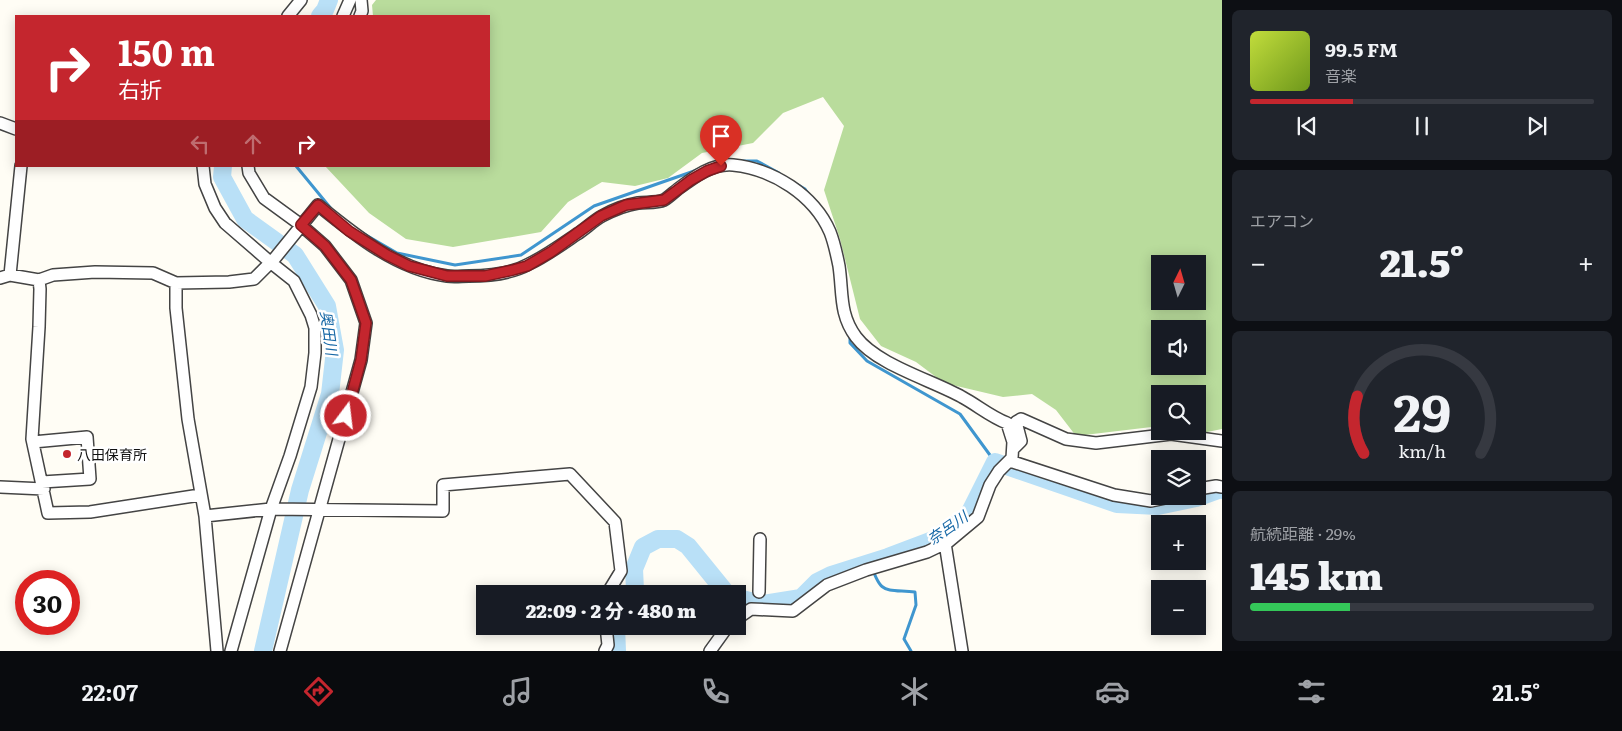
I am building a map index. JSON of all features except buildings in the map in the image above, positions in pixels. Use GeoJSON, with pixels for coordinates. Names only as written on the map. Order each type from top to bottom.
{"type":"FeatureCollection","features":[{"type":"Feature","properties":{"kind":"street"},"geometry":{"type":"LineString","coordinates":[[289,15],[301,0]]}},
{"type":"Feature","properties":{"kind":"street"},"geometry":{"type":"LineString","coordinates":[[343,15],[350,0]]}},
{"type":"Feature","properties":{"kind":"street"},"geometry":{"type":"LineString","coordinates":[[360,15],[361,0]]}},
{"type":"Feature","properties":{"kind":"street"},"geometry":{"type":"LineString","coordinates":[[0,123],[15,128]]}},
{"type":"Feature","properties":{"kind":"street"},"geometry":{"type":"LineString","coordinates":[[21,167],[5,276],[39,280],[53,275],[95,272],[153,273],[176,283],[229,282],[254,278],[273,260],[318,205],[349,231],[387,255],[409,266],[447,276],[485,276],[527,266],[551,252],[601,216],[626,205],[664,200],[691,180],[721,166],[731,165],[756,169],[777,178],[798,193],[817,211],[830,233],[839,266],[841,301],[846,319],[855,336],[865,348],[900,368],[961,396],[1007,424],[1013,442],[1013,449],[1012,458],[999,471],[990,484],[978,517],[945,543],[927,552],[866,570],[828,585],[793,611],[752,609],[746,613]]}},
{"type":"Feature","properties":{"kind":"street"},"geometry":{"type":"LineString","coordinates":[[203,167],[205,184],[215,208],[225,223],[273,260],[294,281],[311,314],[315,328],[315,353],[311,387],[290,456],[271,509],[231,651]]}},
{"type":"Feature","properties":{"kind":"street"},"geometry":{"type":"LineString","coordinates":[[248,167],[249,174],[264,198],[298,229],[325,246],[351,280],[366,323],[361,360],[316,510],[280,651]]}},
{"type":"Feature","properties":{"kind":"street"},"geometry":{"type":"LineString","coordinates":[[39,280],[40,299],[33,442],[48,513],[90,512],[200,496]]}},
{"type":"Feature","properties":{"kind":"street"},"geometry":{"type":"LineString","coordinates":[[176,283],[176,308],[188,419],[205,516],[217,651]]}},
{"type":"Feature","properties":{"kind":"street"},"geometry":{"type":"LineString","coordinates":[[1013,449],[1021,441],[1016,422],[1021,419],[1066,439],[1096,443],[1171,434],[1222,442]]}},
{"type":"Feature","properties":{"kind":"street"},"geometry":{"type":"LineString","coordinates":[[0,487],[43,486],[90,479],[87,437],[33,442]]}},
{"type":"Feature","properties":{"kind":"street"},"geometry":{"type":"LineString","coordinates":[[1010,461],[1114,495],[1151,501]]}},
{"type":"Feature","properties":{"kind":"street"},"geometry":{"type":"LineString","coordinates":[[205,516],[271,509],[443,511],[442,485],[570,474],[616,522],[621,571],[612,585]]}},
{"type":"Feature","properties":{"kind":"street"},"geometry":{"type":"LineString","coordinates":[[1206,488],[1222,487]]}},
{"type":"Feature","properties":{"kind":"street"},"geometry":{"type":"LineString","coordinates":[[758,592],[760,539]]}},
{"type":"Feature","properties":{"kind":"street"},"geometry":{"type":"LineString","coordinates":[[945,543],[962,651]]}},
{"type":"Feature","properties":{"kind":"street"},"geometry":{"type":"LineString","coordinates":[[605,651],[608,645],[607,635]]}},
{"type":"Feature","properties":{"kind":"street"},"geometry":{"type":"LineString","coordinates":[[710,651],[722,635]]}},
{"type":"Feature","properties":{"kind":"green space"},"geometry":{"type":"Polygon","coordinates":[[[376,0],[1222,0],[1222,429],[1206,432],[1206,385],[1151,385],[1151,427],[1076,436],[1056,410],[1032,394],[1003,397],[944,383],[916,362],[881,346],[860,319],[840,239],[824,190],[844,126],[823,97],[783,113],[753,143],[702,153],[668,178],[635,186],[602,182],[568,202],[541,232],[453,247],[406,239],[369,213],[326,167],[490,167],[490,15],[373,15],[372,5],[376,0]]]}},
{"type":"Feature","properties":{"kind":"waterway","name":"奥田川"},"geometry":{"type":"LineString","coordinates":[[321,15],[329,0]]}},
{"type":"Feature","properties":{"kind":"waterway"},"geometry":{"type":"LineString","coordinates":[[739,161],[757,161],[779,173]]}},
{"type":"Feature","properties":{"kind":"waterway","name":"奥田川"},"geometry":{"type":"LineString","coordinates":[[223,167],[222,177],[245,219],[295,255],[327,306],[335,350],[330,394],[300,490],[263,651]]}},
{"type":"Feature","properties":{"kind":"waterway"},"geometry":{"type":"LineString","coordinates":[[297,167],[333,211]]}},
{"type":"Feature","properties":{"kind":"waterway"},"geometry":{"type":"LineString","coordinates":[[359,231],[397,253],[455,265],[521,255],[594,206],[697,170]]}},
{"type":"Feature","properties":{"kind":"waterway"},"geometry":{"type":"LineString","coordinates":[[793,182],[805,189],[809,195]]}},
{"type":"Feature","properties":{"kind":"waterway"},"geometry":{"type":"LineString","coordinates":[[850,335],[850,343],[867,361],[960,414],[995,462]]}},
{"type":"Feature","properties":{"kind":"waterway","name":"奈呂川"},"geometry":{"type":"LineString","coordinates":[[746,600],[762,604],[801,598],[817,582],[831,575],[933,540],[968,516],[995,462],[1117,504],[1158,506],[1222,490]]}},
{"type":"Feature","properties":{"kind":"waterway","name":"奈呂川"},"geometry":{"type":"LineString","coordinates":[[635,585],[634,569],[643,547],[658,539],[677,539],[688,546],[720,585]]}},
{"type":"Feature","properties":{"kind":"waterway"},"geometry":{"type":"LineString","coordinates":[[870,562],[877,580],[885,588],[896,591],[915,592],[916,605],[904,639],[911,651]]}},
{"type":"Feature","properties":{"kind":"waterway","name":"奈呂川"},"geometry":{"type":"LineString","coordinates":[[616,635],[617,651]]}},
{"type":"Feature","properties":{"kind":"place","name":"八田保育所"},"geometry":{"type":"Point","coordinates":[67,454]}},
{"type":"Feature","properties":{"kind":"route"},"geometry":{"type":"LineString","coordinates":[[346,416],[361,360],[366,323],[351,280],[325,246],[301,225],[318,205],[349,231],[387,255],[409,266],[447,276],[485,276],[527,266],[575,236],[601,216],[626,205],[664,200],[691,180],[721,166]]}}]}
